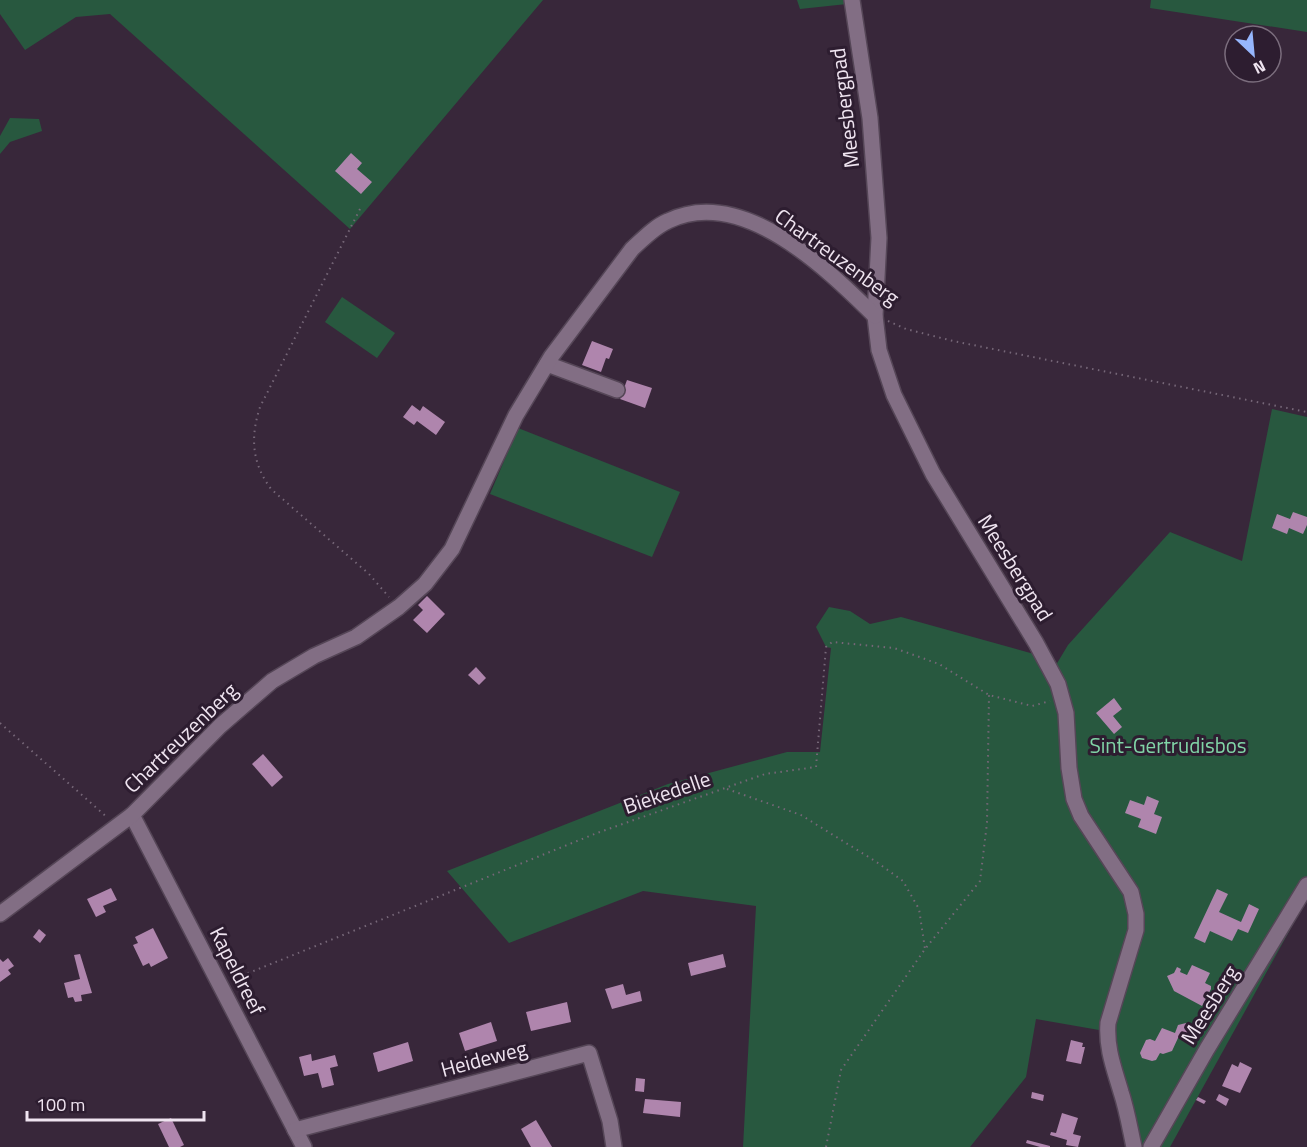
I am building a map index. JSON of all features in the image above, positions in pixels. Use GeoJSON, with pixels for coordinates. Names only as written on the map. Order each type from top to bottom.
{"type":"FeatureCollection","features":[{"type":"Feature","properties":{"kind":"street","name":"Meesbergpad"},"geometry":{"type":"LineString","coordinates":[[852,0],[870,118],[879,256],[874,316],[879,350],[894,394],[912,435],[1058,684],[1063,698],[1068,731],[1070,781],[1074,799],[1081,816],[1131,892],[1134,904],[1136,930],[1108,1023],[1107,1037],[1109,1057],[1122,1094],[1134,1147]]}},
{"type":"Feature","properties":{"kind":"street","name":"Chartreuzenberg"},"geometry":{"type":"LineString","coordinates":[[0,914],[118,826],[220,726],[272,681],[314,656],[356,637],[399,608],[425,584],[452,549],[516,415],[547,364],[632,249],[668,220],[700,211],[741,217],[776,233],[849,291],[874,316]]}},
{"type":"Feature","properties":{"kind":"street"},"geometry":{"type":"LineString","coordinates":[[547,364],[618,390]]}},
{"type":"Feature","properties":{"kind":"street","name":"Kapeldreef"},"geometry":{"type":"LineString","coordinates":[[132,814],[304,1147]]}},
{"type":"Feature","properties":{"kind":"street","name":"Meesberg"},"geometry":{"type":"LineString","coordinates":[[1151,1147],[1207,1049],[1307,885]]}},
{"type":"Feature","properties":{"kind":"street","name":"Heideweg"},"geometry":{"type":"LineString","coordinates":[[295,1130],[589,1053],[610,1121],[614,1147]]}},
{"type":"Feature","properties":{"kind":"path"},"geometry":{"type":"LineString","coordinates":[[360,209],[260,407],[254,424],[253,442],[261,475],[271,489],[369,574],[399,608]]}},
{"type":"Feature","properties":{"kind":"path","name":"Chartreuzenberg"},"geometry":{"type":"LineString","coordinates":[[874,316],[906,329],[953,341],[1307,412]]}},
{"type":"Feature","properties":{"kind":"path"},"geometry":{"type":"LineString","coordinates":[[727,788],[765,774],[816,767],[826,647],[832,642],[894,648],[939,664],[989,695],[1032,706],[1063,698]]}},
{"type":"Feature","properties":{"kind":"path"},"geometry":{"type":"LineString","coordinates":[[826,1147],[842,1070],[925,949],[981,881],[987,823],[989,695]]}},
{"type":"Feature","properties":{"kind":"path"},"geometry":{"type":"LineString","coordinates":[[0,723],[118,826]]}},
{"type":"Feature","properties":{"kind":"path","name":"Biekedelle"},"geometry":{"type":"LineString","coordinates":[[220,984],[597,832],[727,788],[801,815],[903,881],[920,909],[925,949]]}},
{"type":"Feature","properties":{"kind":"green space"},"geometry":{"type":"Polygon","coordinates":[[[0,0],[543,0],[350,229],[110,14],[76,17],[25,50],[0,14],[0,0]]]}},
{"type":"Feature","properties":{"kind":"green space"},"geometry":{"type":"Polygon","coordinates":[[[797,0],[847,0],[847,4],[800,9],[797,0]]]}},
{"type":"Feature","properties":{"kind":"green space"},"geometry":{"type":"Polygon","coordinates":[[[1151,0],[1307,0],[1307,32],[1283,28],[1283,24],[1255,24],[1150,8],[1151,0]]]}},
{"type":"Feature","properties":{"kind":"green space"},"geometry":{"type":"Polygon","coordinates":[[[10,118],[39,119],[42,131],[10,142],[0,154],[0,136],[10,118]]]}},
{"type":"Feature","properties":{"kind":"green space"},"geometry":{"type":"Polygon","coordinates":[[[342,297],[395,333],[377,358],[325,322],[342,297]]]}},
{"type":"Feature","properties":{"kind":"green space","name":"Sint-Gertrudisbos"},"geometry":{"type":"Polygon","coordinates":[[[1272,409],[1307,417],[1307,899],[1170,1147],[1129,1147],[1099,1030],[1036,1019],[1026,1077],[970,1147],[743,1147],[756,906],[643,891],[509,943],[447,871],[668,784],[787,752],[820,752],[831,648],[826,647],[816,627],[829,607],[850,611],[870,624],[901,617],[1034,654],[1056,665],[1068,645],[1170,532],[1242,561],[1272,409]]]}},
{"type":"Feature","properties":{"kind":"green space"},"geometry":{"type":"Polygon","coordinates":[[[518,428],[680,492],[652,557],[490,494],[518,428]]]}},
{"type":"Feature","properties":{"kind":"building"},"geometry":{"type":"Polygon","coordinates":[[[351,153],[362,163],[357,169],[372,182],[361,194],[335,171],[351,153]]]}},
{"type":"Feature","properties":{"kind":"building"},"geometry":{"type":"Polygon","coordinates":[[[592,341],[613,349],[609,359],[606,358],[601,372],[582,365],[592,341]]]}},
{"type":"Feature","properties":{"kind":"building"},"geometry":{"type":"Polygon","coordinates":[[[627,380],[652,388],[645,408],[620,399],[627,380]]]}},
{"type":"Feature","properties":{"kind":"building"},"geometry":{"type":"Polygon","coordinates":[[[412,405],[420,411],[423,406],[445,422],[436,435],[417,421],[414,425],[403,417],[412,405]]]}},
{"type":"Feature","properties":{"kind":"building"},"geometry":{"type":"Polygon","coordinates":[[[1293,512],[1307,517],[1307,525],[1303,534],[1289,528],[1287,534],[1272,528],[1277,514],[1290,519],[1293,512]]]}},
{"type":"Feature","properties":{"kind":"building"},"geometry":{"type":"Polygon","coordinates":[[[427,596],[445,614],[427,633],[413,620],[423,610],[418,605],[427,596]]]}},
{"type":"Feature","properties":{"kind":"building"},"geometry":{"type":"Polygon","coordinates":[[[476,667],[486,678],[479,685],[468,675],[476,667]]]}},
{"type":"Feature","properties":{"kind":"building"},"geometry":{"type":"Polygon","coordinates":[[[1114,698],[1122,709],[1113,716],[1122,727],[1114,734],[1096,713],[1114,698]]]}},
{"type":"Feature","properties":{"kind":"building"},"geometry":{"type":"Polygon","coordinates":[[[263,754],[283,777],[272,787],[252,764],[263,754]]]}},
{"type":"Feature","properties":{"kind":"building"},"geometry":{"type":"Polygon","coordinates":[[[1147,796],[1159,801],[1154,814],[1162,817],[1156,834],[1138,827],[1141,819],[1125,813],[1130,800],[1144,805],[1147,796]]]}},
{"type":"Feature","properties":{"kind":"building"},"geometry":{"type":"Polygon","coordinates":[[[111,888],[117,900],[103,906],[106,912],[96,917],[87,899],[111,888]]]}},
{"type":"Feature","properties":{"kind":"building"},"geometry":{"type":"Polygon","coordinates":[[[1217,889],[1228,894],[1219,912],[1241,922],[1249,904],[1259,909],[1248,933],[1238,929],[1232,941],[1210,931],[1205,943],[1194,938],[1217,889]]]}},
{"type":"Feature","properties":{"kind":"building"},"geometry":{"type":"Polygon","coordinates":[[[153,928],[168,958],[151,967],[149,963],[143,966],[133,945],[138,943],[135,937],[153,928]]]}},
{"type":"Feature","properties":{"kind":"building"},"geometry":{"type":"Polygon","coordinates":[[[39,929],[46,935],[40,943],[33,937],[39,929]]]}},
{"type":"Feature","properties":{"kind":"building"},"geometry":{"type":"Polygon","coordinates":[[[80,954],[92,993],[81,995],[82,1001],[75,1002],[73,997],[68,998],[64,983],[80,979],[74,955],[80,954]]]}},
{"type":"Feature","properties":{"kind":"building"},"geometry":{"type":"Polygon","coordinates":[[[723,954],[726,967],[691,976],[688,963],[723,954]]]}},
{"type":"Feature","properties":{"kind":"building"},"geometry":{"type":"Polygon","coordinates":[[[8,958],[14,966],[8,970],[11,974],[0,982],[0,959],[3,962],[8,958]]]}},
{"type":"Feature","properties":{"kind":"building"},"geometry":{"type":"Polygon","coordinates":[[[1192,965],[1210,973],[1205,983],[1211,986],[1211,989],[1202,1006],[1174,991],[1167,976],[1174,973],[1177,967],[1181,969],[1180,972],[1187,975],[1192,965]]]}},
{"type":"Feature","properties":{"kind":"building"},"geometry":{"type":"Polygon","coordinates":[[[623,984],[626,995],[640,991],[642,1001],[612,1009],[605,989],[623,984]]]}},
{"type":"Feature","properties":{"kind":"building"},"geometry":{"type":"Polygon","coordinates":[[[567,1002],[571,1022],[531,1031],[526,1012],[567,1002]]]}},
{"type":"Feature","properties":{"kind":"building"},"geometry":{"type":"Polygon","coordinates":[[[491,1022],[497,1041],[465,1051],[459,1033],[491,1022]]]}},
{"type":"Feature","properties":{"kind":"building"},"geometry":{"type":"Polygon","coordinates":[[[1186,1023],[1192,1028],[1194,1025],[1198,1027],[1195,1036],[1189,1033],[1178,1038],[1172,1051],[1160,1053],[1156,1060],[1142,1058],[1140,1053],[1146,1040],[1155,1041],[1162,1028],[1175,1033],[1178,1025],[1186,1023]]]}},
{"type":"Feature","properties":{"kind":"building"},"geometry":{"type":"Polygon","coordinates":[[[1071,1040],[1083,1043],[1082,1047],[1085,1047],[1081,1064],[1066,1061],[1071,1040]]]}},
{"type":"Feature","properties":{"kind":"building"},"geometry":{"type":"Polygon","coordinates":[[[408,1042],[413,1061],[378,1072],[373,1053],[408,1042]]]}},
{"type":"Feature","properties":{"kind":"building"},"geometry":{"type":"Polygon","coordinates":[[[311,1054],[312,1061],[335,1055],[338,1066],[330,1068],[334,1085],[322,1088],[318,1073],[304,1076],[299,1057],[311,1054]]]}},
{"type":"Feature","properties":{"kind":"building"},"geometry":{"type":"Polygon","coordinates":[[[1240,1062],[1252,1068],[1240,1093],[1222,1086],[1232,1064],[1238,1067],[1240,1062]]]}},
{"type":"Feature","properties":{"kind":"building"},"geometry":{"type":"Polygon","coordinates":[[[636,1078],[645,1079],[644,1092],[635,1091],[636,1078]]]}},
{"type":"Feature","properties":{"kind":"building"},"geometry":{"type":"Polygon","coordinates":[[[1032,1092],[1044,1095],[1043,1101],[1031,1098],[1032,1092]]]}},
{"type":"Feature","properties":{"kind":"building"},"geometry":{"type":"Polygon","coordinates":[[[1219,1094],[1229,1099],[1226,1106],[1216,1100],[1219,1094]]]}},
{"type":"Feature","properties":{"kind":"building"},"geometry":{"type":"Polygon","coordinates":[[[1198,1097],[1206,1101],[1204,1104],[1196,1100],[1198,1097]]]}},
{"type":"Feature","properties":{"kind":"building"},"geometry":{"type":"Polygon","coordinates":[[[645,1099],[681,1102],[680,1117],[643,1113],[645,1099]]]}},
{"type":"Feature","properties":{"kind":"building"},"geometry":{"type":"Polygon","coordinates":[[[1062,1113],[1078,1118],[1073,1134],[1081,1136],[1078,1147],[1066,1145],[1067,1140],[1050,1135],[1051,1132],[1056,1133],[1062,1113]]]}},
{"type":"Feature","properties":{"kind":"building"},"geometry":{"type":"Polygon","coordinates":[[[171,1118],[184,1145],[180,1147],[169,1147],[158,1124],[171,1118]]]}},
{"type":"Feature","properties":{"kind":"building"},"geometry":{"type":"Polygon","coordinates":[[[536,1120],[552,1147],[531,1147],[521,1129],[536,1120]]]}},
{"type":"Feature","properties":{"kind":"building"},"geometry":{"type":"Polygon","coordinates":[[[1027,1140],[1050,1146],[1050,1147],[1026,1143],[1027,1140]]]}}]}
